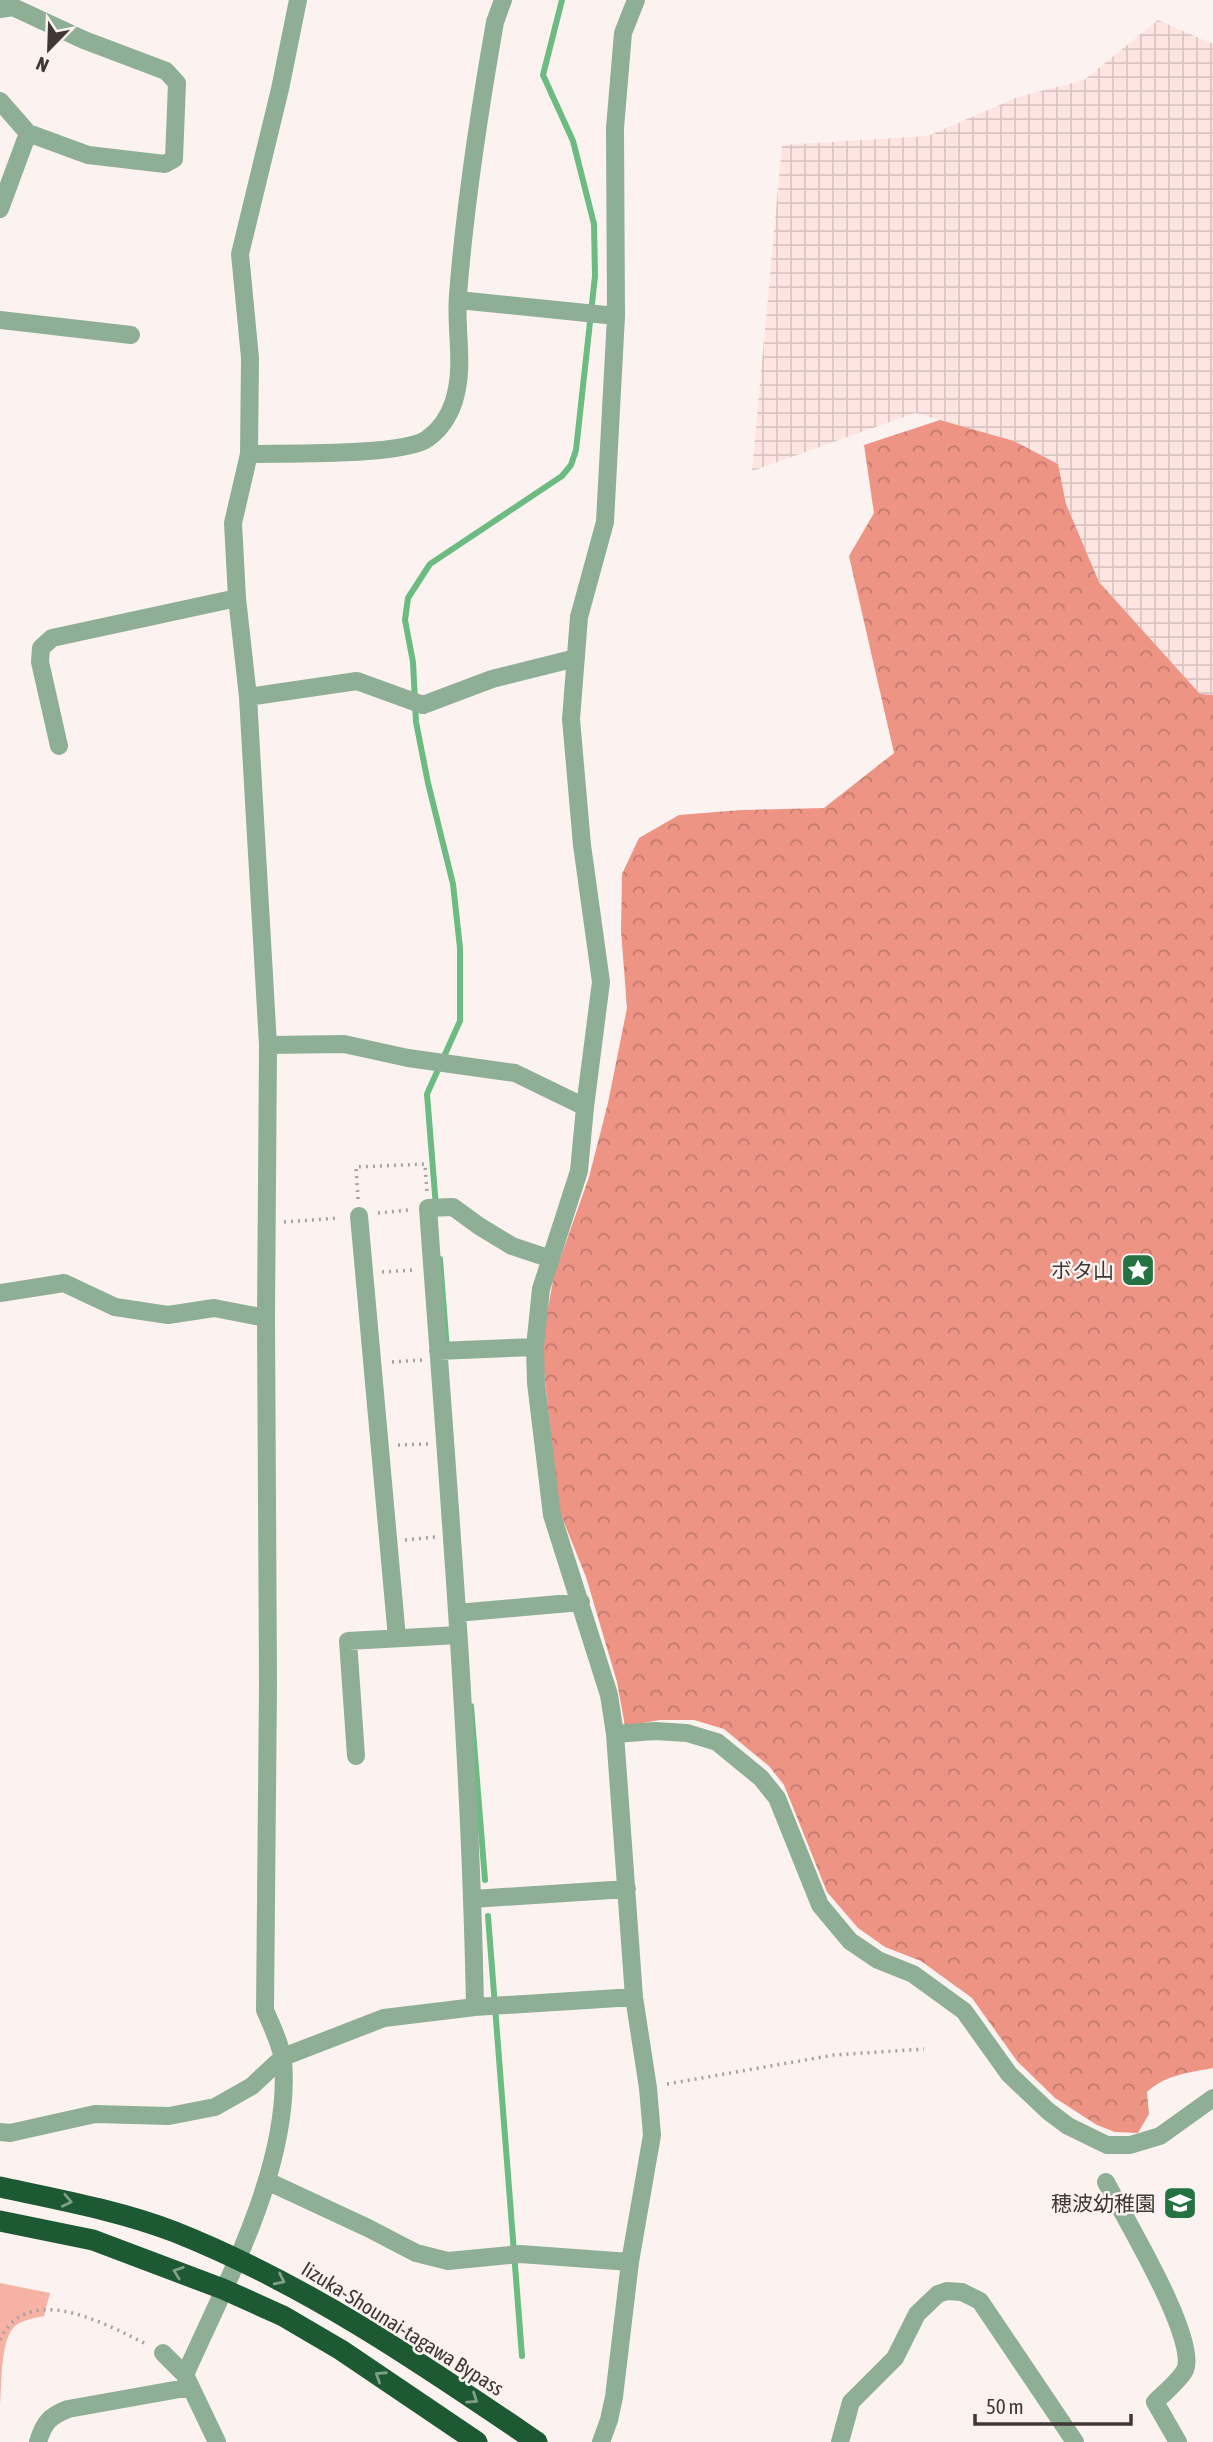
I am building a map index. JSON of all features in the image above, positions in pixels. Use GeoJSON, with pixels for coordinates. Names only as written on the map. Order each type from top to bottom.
{"type":"FeatureCollection","features":[{"type":"Feature","properties":{"kind":"highway","name":"Iizuka-Shounai-tagawa Bypass"},"geometry":{"type":"LineString","coordinates":[[0,2187],[79,2204],[173,2231],[238,2260],[302,2291],[381,2338],[537,2442]]}},
{"type":"Feature","properties":{"kind":"highway"},"geometry":{"type":"LineString","coordinates":[[0,2221],[93,2241],[223,2289],[283,2316],[341,2350],[477,2442]]}},
{"type":"Feature","properties":{"kind":"street"},"geometry":{"type":"LineString","coordinates":[[188,2381],[267,2181],[283,2103],[283,2057],[265,2010],[268,1045],[248,697],[237,598],[233,523],[249,454],[250,358],[240,254],[280,89],[298,0]]}},
{"type":"Feature","properties":{"kind":"street"},"geometry":{"type":"LineString","coordinates":[[249,454],[398,449],[425,441],[442,427],[454,401],[461,359],[458,300],[467,196],[495,22],[503,0]]}},
{"type":"Feature","properties":{"kind":"street"},"geometry":{"type":"LineString","coordinates":[[601,2442],[614,2397],[630,2262],[652,2136],[648,2088],[634,1997],[615,1734],[609,1695],[552,1515],[536,1383],[535,1347],[541,1289],[579,1171],[601,982],[582,845],[571,719],[579,617],[605,522],[608,315],[615,128],[622,33],[636,0]]}},
{"type":"Feature","properties":{"kind":"street"},"geometry":{"type":"LineString","coordinates":[[0,9],[13,7],[84,40],[166,71],[177,83],[174,159],[165,164],[88,155],[28,133],[0,101]]}},
{"type":"Feature","properties":{"kind":"street"},"geometry":{"type":"LineString","coordinates":[[0,209],[28,133]]}},
{"type":"Feature","properties":{"kind":"street"},"geometry":{"type":"LineString","coordinates":[[458,300],[608,315]]}},
{"type":"Feature","properties":{"kind":"street"},"geometry":{"type":"LineString","coordinates":[[0,320],[131,335]]}},
{"type":"Feature","properties":{"kind":"street"},"geometry":{"type":"LineString","coordinates":[[60,746],[40,662],[41,648],[52,638],[237,598]]}},
{"type":"Feature","properties":{"kind":"street"},"geometry":{"type":"LineString","coordinates":[[248,697],[357,681],[423,705],[492,679],[576,657]]}},
{"type":"Feature","properties":{"kind":"street"},"geometry":{"type":"LineString","coordinates":[[268,1045],[344,1044],[442,1063],[515,1073],[585,1107]]}},
{"type":"Feature","properties":{"kind":"street"},"geometry":{"type":"LineString","coordinates":[[487,2006],[473,1899],[458,1635],[463,1612],[452,1536],[445,1443],[444,1353],[432,1269],[437,1208],[453,1207],[512,1246],[551,1259]]}},
{"type":"Feature","properties":{"kind":"street"},"geometry":{"type":"LineString","coordinates":[[359,1216],[397,1638]]}},
{"type":"Feature","properties":{"kind":"street"},"geometry":{"type":"LineString","coordinates":[[0,1293],[64,1283],[115,1307],[168,1315],[214,1308],[266,1318]]}},
{"type":"Feature","properties":{"kind":"street"},"geometry":{"type":"LineString","coordinates":[[444,1353],[535,1347]]}},
{"type":"Feature","properties":{"kind":"street"},"geometry":{"type":"LineString","coordinates":[[463,1612],[581,1602]]}},
{"type":"Feature","properties":{"kind":"street"},"geometry":{"type":"LineString","coordinates":[[355,1756],[348,1641],[458,1635]]}},
{"type":"Feature","properties":{"kind":"street"},"geometry":{"type":"LineString","coordinates":[[615,1734],[655,1731],[687,1733],[716,1742],[761,1778],[777,1798],[820,1905],[850,1941],[878,1960],[913,1974],[964,2011],[1009,2074],[1048,2111],[1069,2126],[1107,2145],[1130,2146],[1160,2136],[1213,2098]]}},
{"type":"Feature","properties":{"kind":"street"},"geometry":{"type":"LineString","coordinates":[[473,1899],[627,1889]]}},
{"type":"Feature","properties":{"kind":"street"},"geometry":{"type":"LineString","coordinates":[[0,2132],[10,2133],[95,2114],[169,2116],[215,2107],[252,2085],[283,2057],[384,2018],[487,2006],[634,1997]]}},
{"type":"Feature","properties":{"kind":"street"},"geometry":{"type":"LineString","coordinates":[[267,2181],[416,2253],[448,2260],[513,2254],[630,2262]]}},
{"type":"Feature","properties":{"kind":"street"},"geometry":{"type":"LineString","coordinates":[[1106,2182],[1169,2301],[1187,2352],[1185,2371],[1155,2402],[1178,2442]]}},
{"type":"Feature","properties":{"kind":"street"},"geometry":{"type":"LineString","coordinates":[[840,2442],[851,2402],[895,2358],[917,2314],[938,2294],[947,2291],[962,2292],[980,2301],[1075,2442]]}},
{"type":"Feature","properties":{"kind":"street"},"geometry":{"type":"LineString","coordinates":[[163,2353],[188,2381],[217,2442]]}},
{"type":"Feature","properties":{"kind":"street"},"geometry":{"type":"LineString","coordinates":[[38,2442],[51,2416],[68,2409],[188,2381]]}},
{"type":"Feature","properties":{"kind":"path"},"geometry":{"type":"LineString","coordinates":[[266,1223],[359,1216],[437,1208],[425,1164],[356,1167],[359,1216]]}},
{"type":"Feature","properties":{"kind":"path"},"geometry":{"type":"LineString","coordinates":[[364,1273],[432,1269]]}},
{"type":"Feature","properties":{"kind":"path"},"geometry":{"type":"LineString","coordinates":[[372,1364],[444,1353]]}},
{"type":"Feature","properties":{"kind":"path"},"geometry":{"type":"LineString","coordinates":[[379,1446],[445,1443]]}},
{"type":"Feature","properties":{"kind":"path"},"geometry":{"type":"LineString","coordinates":[[387,1541],[452,1536]]}},
{"type":"Feature","properties":{"kind":"path"},"geometry":{"type":"LineString","coordinates":[[648,2088],[834,2055],[924,2049]]}},
{"type":"Feature","properties":{"kind":"path"},"geometry":{"type":"LineString","coordinates":[[0,2340],[6,2327],[16,2317],[55,2310],[76,2312],[95,2319],[163,2353]]}},
{"type":"Feature","properties":{"kind":"shaded area"},"geometry":{"type":"Polygon","coordinates":[[[1158,20],[1213,44],[1213,695],[1200,694],[1099,582],[1066,504],[1058,464],[1014,441],[915,413],[752,471],[782,145],[928,136],[1018,97],[1084,80],[1158,20]]]}},
{"type":"Feature","properties":{"kind":"shaded area"},"geometry":{"type":"Polygon","coordinates":[[[0,2283],[50,2293],[44,2316],[20,2323],[9,2335],[4,2355],[0,2406],[0,2283]]]}},
{"type":"Feature","properties":{"kind":"green space"},"geometry":{"type":"Polygon","coordinates":[[[940,420],[1014,441],[1058,464],[1066,504],[1099,582],[1200,694],[1213,695],[1213,2068],[1170,2078],[1147,2092],[1149,2114],[1138,2133],[1115,2132],[1097,2125],[1055,2098],[1017,2061],[972,1998],[921,1961],[885,1947],[858,1928],[827,1892],[784,1785],[769,1766],[724,1729],[694,1720],[660,1720],[625,1726],[617,1682],[586,1577],[559,1510],[544,1371],[543,1334],[554,1276],[589,1177],[608,1103],[627,1008],[621,931],[622,874],[639,838],[679,815],[824,808],[894,753],[849,556],[874,513],[864,445],[940,420]]]}},
{"type":"Feature","properties":{"kind":"waterway"},"geometry":{"type":"LineString","coordinates":[[436,1207],[427,1094],[460,1021],[460,948],[453,884],[416,722],[413,662],[405,620],[408,598],[430,564],[562,476],[571,465],[576,450],[595,276],[594,224],[573,141],[543,75],[562,0]]}},
{"type":"Feature","properties":{"kind":"waterway"},"geometry":{"type":"LineString","coordinates":[[440,1259],[447,1350]]}},
{"type":"Feature","properties":{"kind":"waterway"},"geometry":{"type":"LineString","coordinates":[[471,1706],[485,1880]]}},
{"type":"Feature","properties":{"kind":"waterway"},"geometry":{"type":"LineString","coordinates":[[488,1916],[522,2356]]}},
{"type":"Feature","properties":{"kind":"place","name":"ボタ山"},"geometry":{"type":"Point","coordinates":[1138,1270]}},
{"type":"Feature","properties":{"kind":"place","name":"穂波幼稚園"},"geometry":{"type":"Point","coordinates":[1180,2203]}}]}
